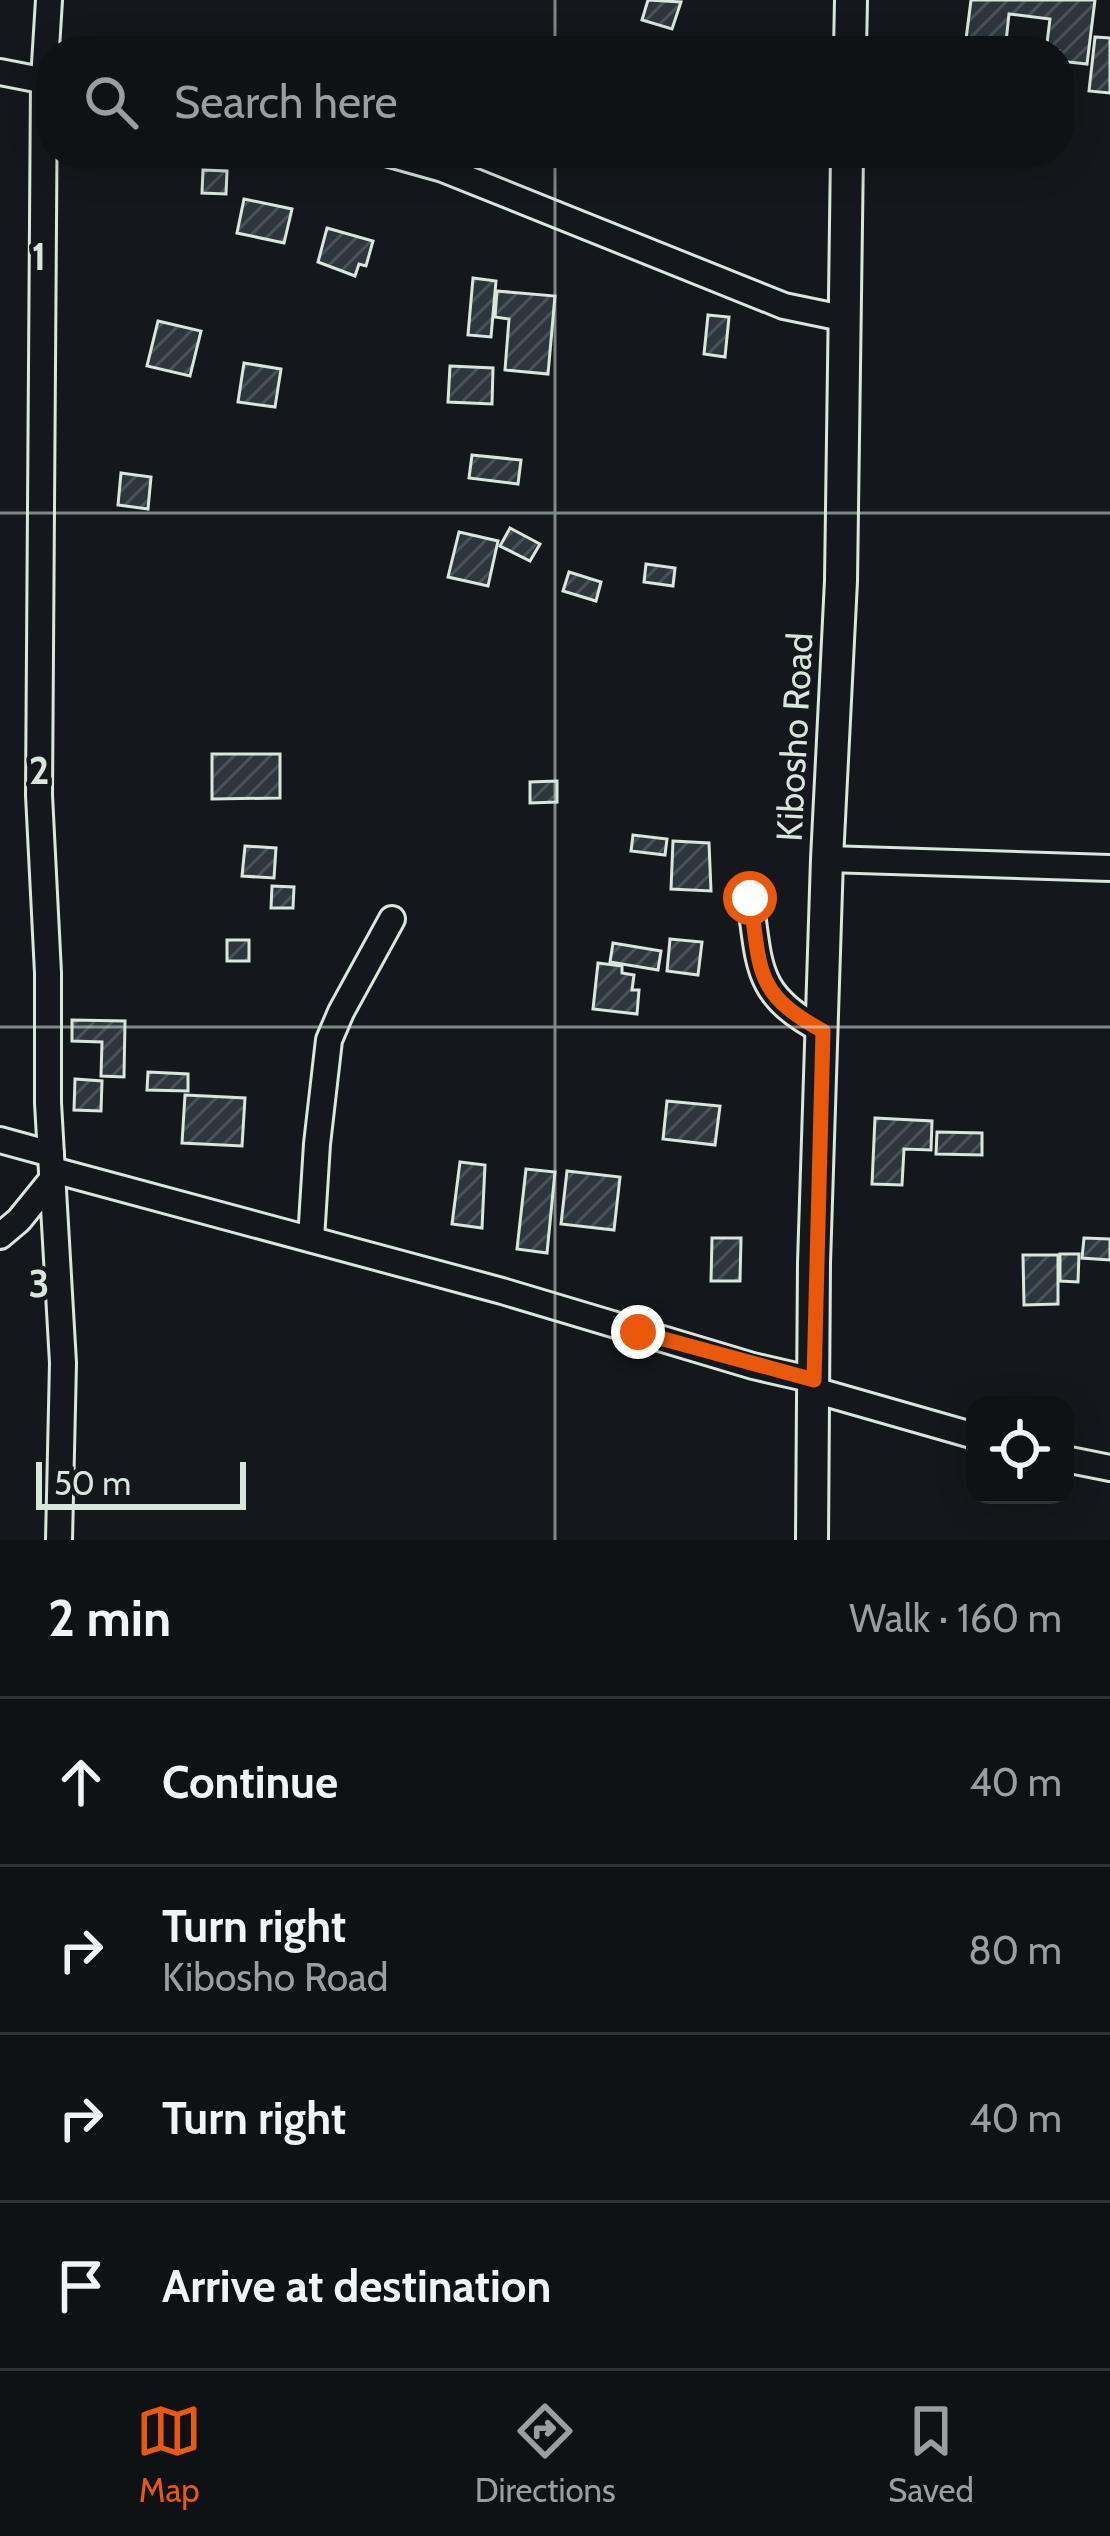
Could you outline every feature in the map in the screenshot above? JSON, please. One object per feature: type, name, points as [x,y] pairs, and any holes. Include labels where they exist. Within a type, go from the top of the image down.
[{"type":"street","points":[[48,36],[49,0]]},
{"type":"street","points":[[850,36],[851,0]]},
{"type":"street","points":[[0,72],[36,79]]},
{"type":"street","points":[[46,168],[39,795],[63,1363],[59,1540]]},
{"type":"street","points":[[439,168],[784,306],[842,319]]},
{"type":"street","name":"Kibosho Road","points":[[812,1540],[827,859],[841,580],[847,168]]},
{"type":"street","points":[[827,859],[1110,868]]},
{"type":"street","points":[[750,898],[767,989],[799,1018],[823,1031]]},
{"type":"street","points":[[311,1239],[329,1040],[392,919]]},
{"type":"street","points":[[0,1140],[52,1167],[502,1291],[966,1433]]},
{"type":"street","points":[[0,1236],[19,1220],[52,1167]]},
{"type":"street","points":[[1074,1461],[1110,1468]]},
{"type":"building","points":[[648,0],[681,2],[672,29],[642,20]]},
{"type":"building","points":[[971,0],[1095,0],[1087,64],[1074,63],[1074,36],[1048,36],[1050,19],[1009,14],[1007,36],[966,36]]},
{"type":"building","points":[[1095,37],[1110,38],[1110,93],[1089,91]]},
{"type":"building","points":[[203,170],[227,171],[226,194],[202,193]]},
{"type":"building","points":[[244,199],[292,209],[284,243],[237,233]]},
{"type":"building","points":[[327,228],[373,241],[366,266],[359,264],[355,276],[318,262]]},
{"type":"building","points":[[473,278],[496,281],[491,337],[468,335]]},
{"type":"building","points":[[497,291],[555,296],[548,374],[505,370],[509,319],[495,317]]},
{"type":"building","points":[[708,315],[729,317],[725,357],[704,354]]},
{"type":"building","points":[[158,321],[201,331],[190,376],[147,366]]},
{"type":"building","points":[[244,363],[281,369],[275,407],[238,402]]},
{"type":"building","points":[[450,366],[493,368],[492,404],[448,402]]},
{"type":"building","points":[[472,455],[521,460],[518,484],[469,478]]},
{"type":"building","points":[[121,473],[151,477],[148,509],[118,505]]},
{"type":"building","points":[[510,528],[540,544],[530,561],[500,546]]},
{"type":"building","points":[[459,532],[498,541],[488,586],[448,577]]},
{"type":"building","points":[[646,564],[675,568],[673,586],[644,582]]},
{"type":"building","points":[[569,572],[601,582],[596,601],[563,591]]},
{"type":"building","points":[[212,754],[280,754],[280,798],[212,799]]},
{"type":"building","points":[[557,781],[557,802],[530,803],[530,782]]},
{"type":"building","points":[[633,835],[667,839],[665,855],[631,851]]},
{"type":"building","points":[[673,841],[709,843],[711,891],[671,889]]},
{"type":"building","points":[[245,846],[276,848],[274,878],[242,876]]},
{"type":"building","points":[[272,886],[294,887],[293,908],[271,908]]},
{"type":"building","points":[[670,939],[702,942],[698,975],[667,971]]},
{"type":"building","points":[[227,940],[249,940],[249,961],[227,961]]},
{"type":"building","points":[[613,943],[661,951],[658,970],[610,962]]},
{"type":"building","points":[[598,963],[622,966],[622,973],[634,975],[632,990],[639,990],[637,1014],[593,1009]]},
{"type":"building","points":[[72,1020],[125,1021],[124,1077],[101,1076],[102,1042],[72,1041]]},
{"type":"building","points":[[148,1072],[188,1074],[188,1091],[147,1090]]},
{"type":"building","points":[[75,1079],[102,1081],[101,1111],[74,1110]]},
{"type":"building","points":[[185,1095],[245,1098],[242,1146],[182,1143]]},
{"type":"building","points":[[667,1101],[720,1106],[715,1145],[663,1139]]},
{"type":"building","points":[[875,1118],[932,1121],[931,1150],[904,1149],[902,1185],[872,1184]]},
{"type":"building","points":[[937,1132],[982,1133],[982,1155],[936,1154]]},
{"type":"building","points":[[460,1162],[485,1165],[482,1228],[452,1224]]},
{"type":"building","points":[[526,1169],[555,1172],[547,1253],[517,1249]]},
{"type":"building","points":[[567,1171],[620,1177],[614,1230],[561,1224]]},
{"type":"building","points":[[712,1238],[741,1238],[740,1281],[711,1281]]},
{"type":"building","points":[[1084,1238],[1110,1239],[1110,1260],[1082,1258]]},
{"type":"building","points":[[1060,1254],[1079,1254],[1078,1282],[1060,1281]]},
{"type":"building","points":[[1023,1255],[1058,1255],[1058,1304],[1024,1305]]},
{"type":"route","points":[[638,1332],[814,1380],[823,1031],[799,1018],[767,989],[750,898]]}]
